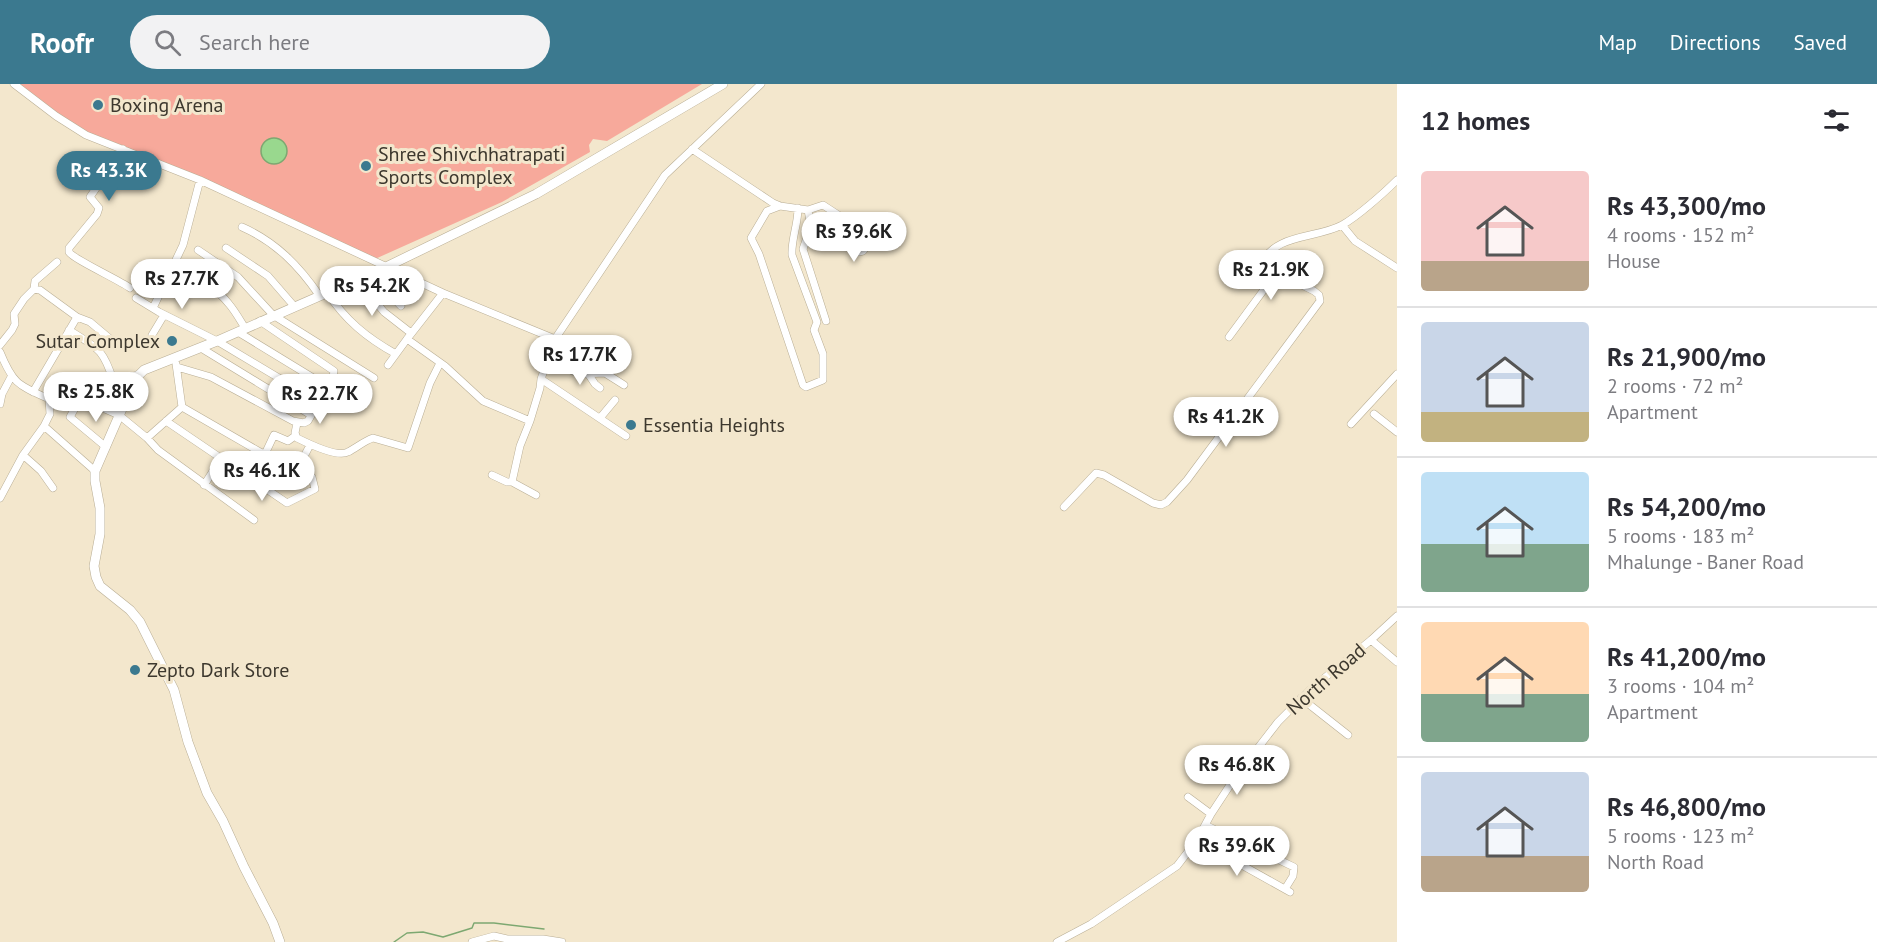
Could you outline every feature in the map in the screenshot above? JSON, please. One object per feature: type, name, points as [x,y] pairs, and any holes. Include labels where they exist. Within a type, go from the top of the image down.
[{"type":"main road","points":[[280,942],[273,923],[207,793],[188,742],[174,690],[140,622],[130,610],[100,586],[96,577],[94,566],[100,534],[100,508],[95,471],[137,375],[144,370],[176,363],[201,348],[386,267],[536,194],[723,84]]},
{"type":"street","points":[[14,84],[76,129],[98,141],[200,180],[443,294],[555,339]]},
{"type":"street","points":[[512,482],[520,447],[555,339],[665,175],[761,84]]},
{"type":"street","points":[[123,149],[90,197],[99,208],[97,214],[69,248],[69,252],[73,258],[130,288]]},
{"type":"street","points":[[692,149],[780,206],[808,210],[819,206],[827,207],[869,235],[872,240],[863,251],[859,252],[812,222]]},
{"type":"street","points":[[153,309],[183,245],[200,180]]},
{"type":"street","points":[[1064,507],[1096,473],[1104,475],[1153,503],[1161,505],[1167,502],[1187,480],[1320,302],[1319,295],[1314,291],[1261,265],[1265,256],[1274,248],[1296,238],[1342,225],[1397,180]]},
{"type":"street","points":[[780,206],[768,211],[752,238],[803,385],[806,387],[823,380],[823,354],[814,330],[817,322],[792,255],[791,244],[798,225],[798,208]]},
{"type":"street","points":[[808,210],[812,222],[803,249],[826,321]]},
{"type":"street","points":[[1342,225],[1355,241],[1397,268]]},
{"type":"street","points":[[242,227],[271,243],[290,259],[357,328],[376,343],[396,354]]},
{"type":"street","points":[[226,248],[268,276],[294,306]]},
{"type":"street","points":[[198,250],[238,278],[273,315],[374,378]]},
{"type":"street","points":[[1229,337],[1274,276],[1254,267],[1257,261]]},
{"type":"street","points":[[0,345],[12,330],[15,324],[15,314],[24,299],[34,289],[35,281],[57,262]]},
{"type":"street","points":[[174,266],[192,275],[229,303],[241,330],[328,387]]},
{"type":"street","points":[[370,274],[401,306]]},
{"type":"street","points":[[357,279],[384,312],[483,401],[530,421]]},
{"type":"street","points":[[34,289],[40,290],[77,317],[90,322],[115,343]]},
{"type":"street","points":[[388,365],[443,294]]},
{"type":"street","points":[[136,298],[164,315],[217,341],[319,402]]},
{"type":"street","points":[[152,335],[164,315]]},
{"type":"street","points":[[33,392],[77,317]]},
{"type":"street","points":[[182,407],[176,363],[211,377],[297,423],[308,421],[335,374],[332,368],[259,321]]},
{"type":"street","points":[[69,330],[100,350],[107,361],[113,380]]},
{"type":"street","points":[[201,348],[311,415]]},
{"type":"street","points":[[0,352],[11,377],[20,386],[49,399]]},
{"type":"street","points":[[547,360],[579,374],[605,373],[624,386]]},
{"type":"street","points":[[295,436],[310,445],[343,454],[373,438],[409,447],[430,383],[441,363]]},
{"type":"street","points":[[1351,424],[1397,374]]},
{"type":"street","points":[[49,399],[58,393],[68,393],[137,375]]},
{"type":"street","points":[[589,375],[600,388]]},
{"type":"street","points":[[0,404],[1,393],[11,377]]},
{"type":"street","points":[[541,379],[626,436]]},
{"type":"street","points":[[68,393],[119,415],[158,450],[254,520]]},
{"type":"street","points":[[0,498],[22,454],[44,426],[50,414],[49,399]]},
{"type":"street","points":[[80,399],[70,417],[106,447]]},
{"type":"street","points":[[600,418],[615,400]]},
{"type":"street","points":[[147,438],[182,407]]},
{"type":"street","points":[[166,420],[287,503],[315,489],[314,480],[298,468],[265,454],[182,407]]},
{"type":"street","points":[[1374,414],[1397,432]]},
{"type":"street","points":[[265,454],[274,435],[288,441],[295,436],[297,423]]},
{"type":"street","points":[[44,426],[95,471]]},
{"type":"street","points":[[298,468],[310,445]]},
{"type":"street","points":[[22,454],[34,463],[53,488]]},
{"type":"street","points":[[204,485],[221,459]]},
{"type":"street","points":[[492,476],[512,482],[536,495]]},
{"type":"street","name":"North Road","points":[[1057,942],[1073,935],[1177,866],[1197,840],[1211,814],[1257,747],[1301,698],[1397,616]]},
{"type":"street","points":[[1371,640],[1397,662]]},
{"type":"street","points":[[1301,698],[1348,735]]},
{"type":"street","points":[[1188,797],[1211,814]]},
{"type":"street","points":[[1197,840],[1287,890],[1294,867],[1205,825]]},
{"type":"street","points":[[472,942],[494,936],[507,939],[543,939],[562,942]]},
{"type":"shaded area","name":"Shree Shivchhatrapati Sports Complex","points":[[16,84],[702,84],[607,141],[593,139],[589,145],[590,152],[502,202],[375,259],[216,184],[93,139]]},
{"type":"shaded area","points":[[274,138],[283,142],[287,151],[283,160],[274,164],[265,160],[261,151],[265,142]]},
{"type":"waterway","points":[[394,942],[407,933],[423,932],[443,937],[472,928],[474,923],[544,929]]},
{"type":"place","name":"Boxing Arena","points":[[98,105]]},
{"type":"place","name":"Shree Shivchhatrapati Sports Complex","points":[[366,166]]},
{"type":"place","name":"Sutar Complex","points":[[172,341]]},
{"type":"place","name":"Essentia Heights","points":[[631,425]]},
{"type":"place","name":"Zepto Dark Store","points":[[135,670]]}]
